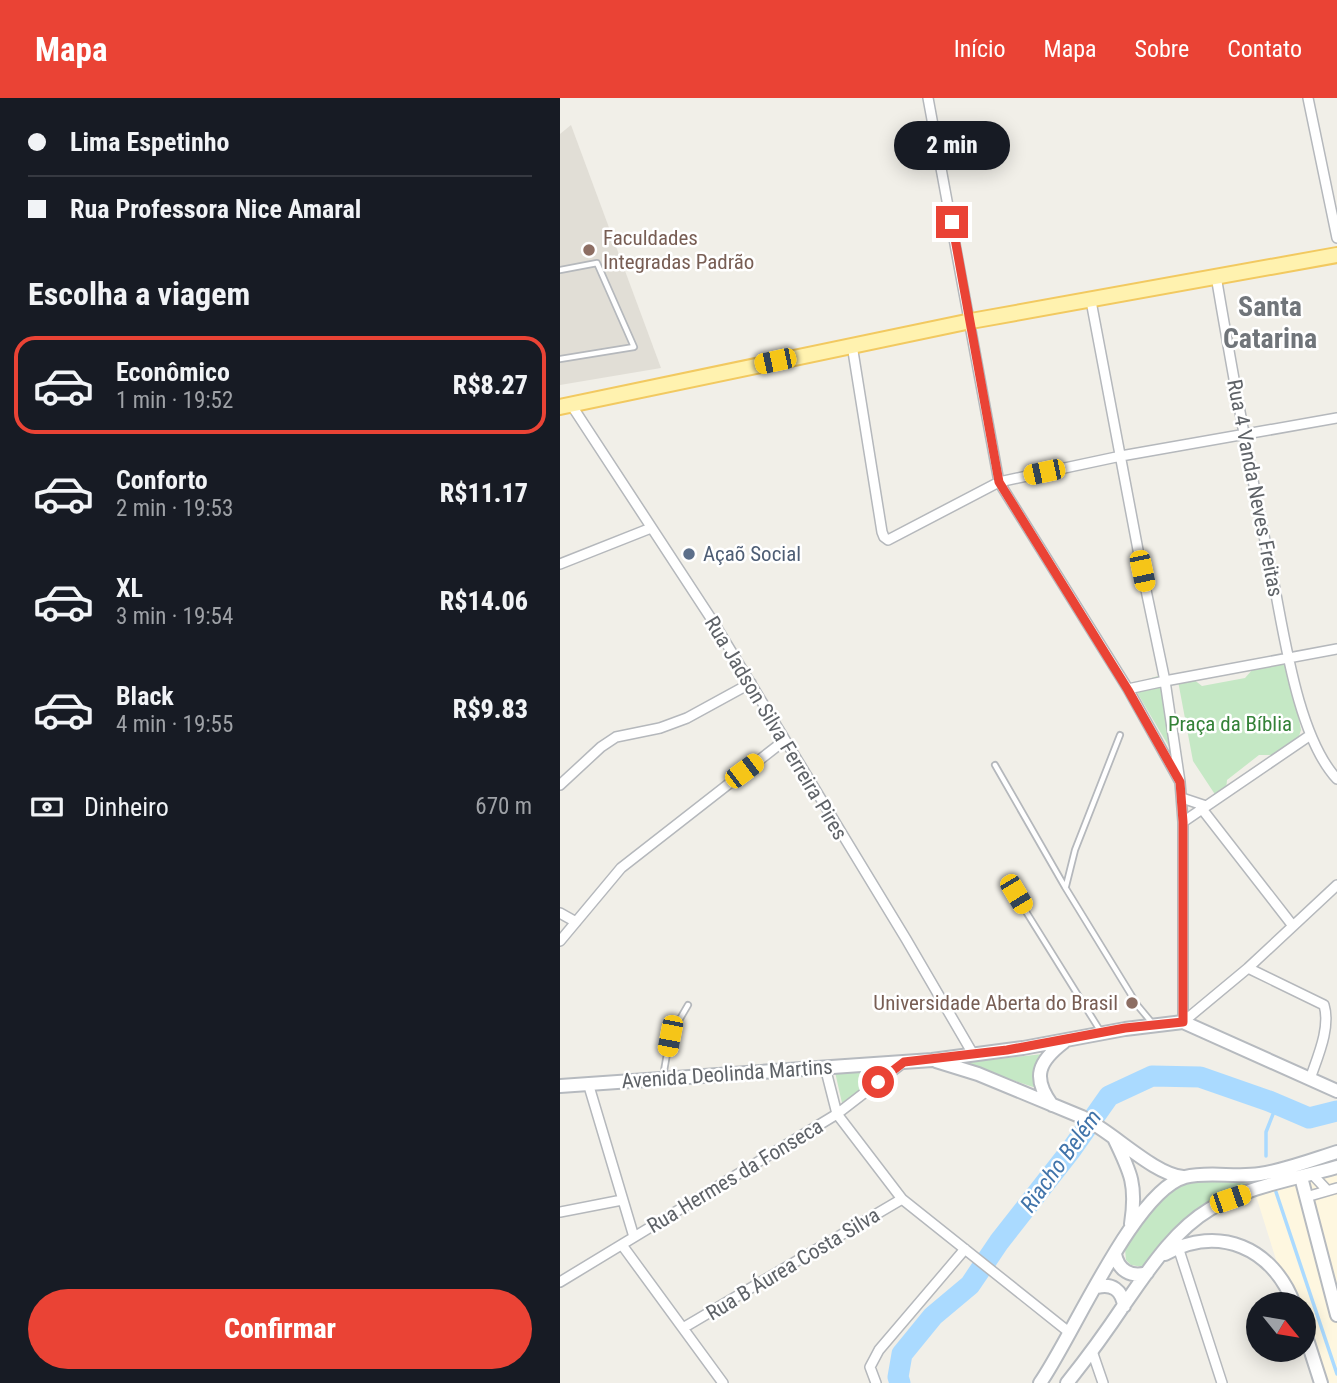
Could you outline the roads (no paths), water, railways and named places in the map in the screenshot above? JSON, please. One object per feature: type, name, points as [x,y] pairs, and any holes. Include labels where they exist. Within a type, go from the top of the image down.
[{"type":"main road","points":[[566,407],[971,321],[1337,255]]},
{"type":"main road","name":"Avenida Deolinda Martins","points":[[560,1087],[932,1060],[1154,1024],[1183,1022],[1334,1090]]},
{"type":"main road","points":[[1052,1105],[1040,1087],[1039,1077],[1048,1056],[1068,1039]]},
{"type":"main road","points":[[932,1060],[978,1074],[1082,1117],[1098,1125],[1161,1171],[1185,1177]]},
{"type":"main road","points":[[1112,1135],[1134,1182],[1135,1200],[1130,1227]]},
{"type":"main road","points":[[1067,1383],[1179,1233],[1209,1210],[1230,1199],[1298,1174],[1337,1152]]},
{"type":"main road","points":[[1040,1383],[1130,1227],[1167,1185],[1185,1177],[1206,1174],[1298,1174],[1337,1167]]},
{"type":"main road","points":[[1298,1174],[1337,1315]]},
{"type":"main road","points":[[1160,1257],[1178,1247],[1210,1240],[1243,1247],[1278,1272],[1290,1292]]},
{"type":"main road","points":[[1115,1254],[1119,1265],[1126,1272],[1141,1275],[1147,1273]]},
{"type":"main road","points":[[1097,1287],[1111,1286],[1119,1291],[1124,1306]]},
{"type":"main road","points":[[1314,1362],[1321,1383]]},
{"type":"street","points":[[928,98],[999,482],[1128,690],[1180,782]]},
{"type":"street","points":[[1308,98],[1337,238]]},
{"type":"street","name":"Rua 4 Vanda Neves Freitas","points":[[1216,276],[1243,434],[1289,658],[1309,736],[1337,779]]},
{"type":"street","points":[[1091,301],[1165,681],[1180,782],[1183,822],[1183,1022]]},
{"type":"street","points":[[852,345],[882,532],[886,540],[891,540],[999,482],[1121,456],[1337,418]]},
{"type":"street","name":"Rua Jadson Silva Ferreira Pires","points":[[566,407],[652,528],[751,683],[973,1054]]},
{"type":"street","points":[[560,564],[652,528]]},
{"type":"street","points":[[1128,690],[1337,649]]},
{"type":"street","points":[[560,785],[601,747],[616,737],[660,728],[687,718],[751,683]]},
{"type":"street","points":[[1183,822],[1309,736]]},
{"type":"street","points":[[560,941],[621,868],[642,849],[785,740]]},
{"type":"street","points":[[1182,798],[1204,807],[1293,926]]},
{"type":"street","points":[[1183,1022],[1248,968],[1337,885]]},
{"type":"street","points":[[560,914],[576,922]]},
{"type":"street","points":[[1248,968],[1324,1005],[1326,1019],[1310,1079]]},
{"type":"street","name":"Rua Hermes da Fonseca","points":[[560,1282],[837,1114],[904,1062]]},
{"type":"street","points":[[825,1067],[837,1114],[902,1199],[1070,1333]]},
{"type":"street","points":[[588,1083],[635,1237]]},
{"type":"street","points":[[1298,1174],[1332,1189]]},
{"type":"street","points":[[1306,1196],[1332,1189]]},
{"type":"street","name":"Rua B Áurea Costa Silva","points":[[683,1328],[902,1199]]},
{"type":"street","points":[[560,1212],[622,1200]]},
{"type":"street","points":[[622,1245],[723,1383]]},
{"type":"street","points":[[1178,1247],[1222,1383]]},
{"type":"street","points":[[876,1383],[870,1367],[879,1350],[965,1249]]},
{"type":"street","points":[[1092,1351],[1102,1383]]},
{"type":"lane","points":[[560,270],[597,263],[634,346],[560,359]]},
{"type":"lane","points":[[1065,887],[1075,850],[1120,735]]},
{"type":"lane","points":[[995,765],[1138,1006],[1154,1024]]},
{"type":"lane","points":[[1016,894],[1102,1033]]},
{"type":"lane","points":[[663,1078],[670,1036],[688,1005]]},
{"type":"waterway","name":"Riacho Belém","points":[[900,1383],[898,1377],[902,1354],[933,1316],[970,1285],[999,1242],[1071,1150],[1109,1096],[1152,1076],[1200,1077],[1309,1118],[1337,1111]]},
{"type":"waterway","points":[[1266,1156],[1266,1132],[1277,1104]]},
{"type":"waterway","points":[[1276,1192],[1337,1374]]},
{"type":"place","name":"Faculdades Integradas Padrão","points":[[589,250]]},
{"type":"place","name":"Açaõ Social","points":[[689,554]]},
{"type":"place","name":"Universidade Aberta do Brasil","points":[[1132,1003]]},
{"type":"district","name":"Santa Catarina","points":[[1270,322]]},
{"type":"park label","name":"Praça da Bíblia","points":[[1230,724]]}]
